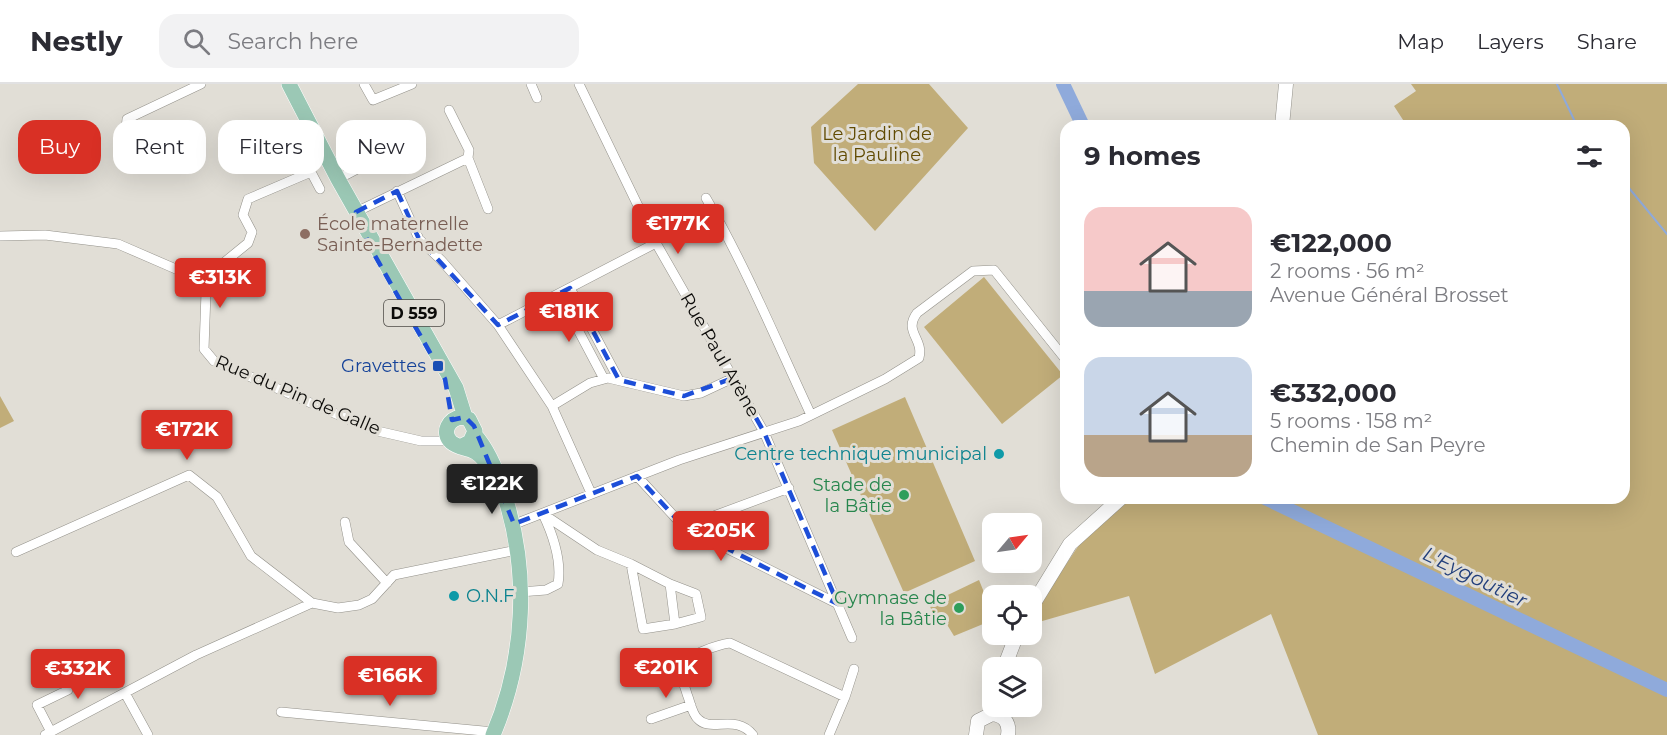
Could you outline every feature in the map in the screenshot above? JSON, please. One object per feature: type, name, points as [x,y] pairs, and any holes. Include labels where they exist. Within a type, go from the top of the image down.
[{"type":"main road","name":"D 559","points":[[289,84],[356,212],[456,388],[455,430]]},
{"type":"main road","points":[[494,734],[509,692],[518,634],[520,569],[513,524],[492,463],[475,435],[472,422],[455,430],[482,457],[507,525],[512,551],[518,634]]},
{"type":"street","points":[[127,120],[201,84]]},
{"type":"street","points":[[364,84],[374,100],[411,84]]},
{"type":"street","points":[[531,84],[537,98]]},
{"type":"street","name":"Rue Paul Arène","points":[[579,84],[656,243],[764,432],[852,638]]},
{"type":"street","points":[[1283,120],[1286,84]]},
{"type":"street","points":[[449,110],[469,150],[468,158],[488,209]]},
{"type":"street","points":[[356,212],[468,158]]},
{"type":"street","points":[[0,236],[45,235],[118,244],[177,269],[200,282],[248,243],[252,232],[243,215],[248,199],[311,172],[320,189]]},
{"type":"street","points":[[338,179],[348,174]]},
{"type":"street","points":[[397,191],[419,239],[441,260],[498,325],[552,405],[591,493]]},
{"type":"street","points":[[706,198],[734,246],[744,274],[811,415]]},
{"type":"street","points":[[235,205],[246,207]]},
{"type":"street","points":[[498,325],[656,243]]},
{"type":"street","points":[[493,482],[513,524],[637,476],[811,415],[885,379],[919,358],[921,349],[911,321],[917,313],[973,271],[994,270],[1010,286],[1060,352]]},
{"type":"street","name":"Rue du Pin de Galle","points":[[200,282],[207,298],[204,343],[210,358],[373,430],[421,441],[455,430]]},
{"type":"street","points":[[570,288],[619,380]]},
{"type":"street","points":[[559,294],[604,379]]},
{"type":"street","points":[[552,405],[590,383],[604,379],[619,380],[684,396],[701,393],[734,378]]},
{"type":"street","points":[[16,552],[189,475],[217,497],[251,556],[312,603],[338,608],[359,605],[372,599],[394,575],[512,551]]},
{"type":"street","points":[[637,476],[684,527],[838,604]]},
{"type":"street","points":[[684,527],[789,488]]},
{"type":"street","points":[[1042,590],[1070,544],[1114,504]]},
{"type":"street","points":[[543,514],[597,550],[631,564],[670,584],[696,594],[701,617],[643,629],[631,564]]},
{"type":"street","points":[[520,592],[546,590],[558,584],[560,572],[552,531],[543,514]]},
{"type":"street","points":[[345,522],[349,542],[387,583]]},
{"type":"street","points":[[670,584],[675,624]]},
{"type":"street","points":[[57,670],[68,690],[37,705],[48,734],[196,655],[312,603]]},
{"type":"street","points":[[753,735],[748,729],[735,723],[705,724],[696,719],[681,674],[681,666],[686,659],[722,643],[730,643],[845,697]]},
{"type":"street","points":[[829,735],[854,669]]},
{"type":"street","points":[[125,693],[148,735]]},
{"type":"street","points":[[651,719],[691,705]]},
{"type":"street","points":[[281,712],[494,734]]},
{"type":"street","points":[[974,733],[982,717]]},
{"type":"street","points":[[1005,717],[1008,735]]},
{"type":"highlighted area","points":[[397,191],[419,239],[498,325],[570,288],[619,380],[684,396],[733,378],[764,432],[838,604],[684,527],[637,476],[514,524],[474,426],[465,417],[452,420],[445,379],[370,247],[356,212]]},
{"type":"green space","name":"Le Jardin de la Pauline","points":[[858,84],[929,84],[968,128],[875,231],[814,163],[811,127]]},
{"type":"green space","points":[[1411,84],[1667,84],[1667,735],[1318,735],[1271,614],[1155,674],[1129,596],[1042,621],[1042,600],[1079,545],[1123,504],[1630,504],[1630,120],[1403,120],[1394,106],[1416,91]]},
{"type":"green space","points":[[984,277],[1060,371],[1060,377],[1002,424],[924,327]]},
{"type":"green space","points":[[0,396],[14,421],[0,428]]},
{"type":"green space","name":"Stade de la Bâtie","points":[[905,397],[975,561],[904,593],[832,430]]},
{"type":"green space","name":"Gymnase de la Bâtie","points":[[979,580],[982,587],[982,624],[954,636],[943,618],[936,621],[929,604]]},
{"type":"waterway","name":"L'Eygoutier","points":[[1063,84],[1080,120]]},
{"type":"waterway","points":[[1557,84],[1574,120]]},
{"type":"waterway","points":[[1630,189],[1667,234]]},
{"type":"waterway","name":"L'Eygoutier","points":[[1278,504],[1667,690]]},
{"type":"place","name":"École maternelle Sainte-Bernadette","points":[[305,234]]},
{"type":"place","name":"Gravettes","points":[[438,366]]},
{"type":"place","name":"Centre technique municipal","points":[[999,454]]},
{"type":"place","name":"Stade de la Bâtie","points":[[904,495]]},
{"type":"place","name":"O.N.F","points":[[454,596]]},
{"type":"place","name":"Gymnase de la Bâtie","points":[[959,608]]}]
